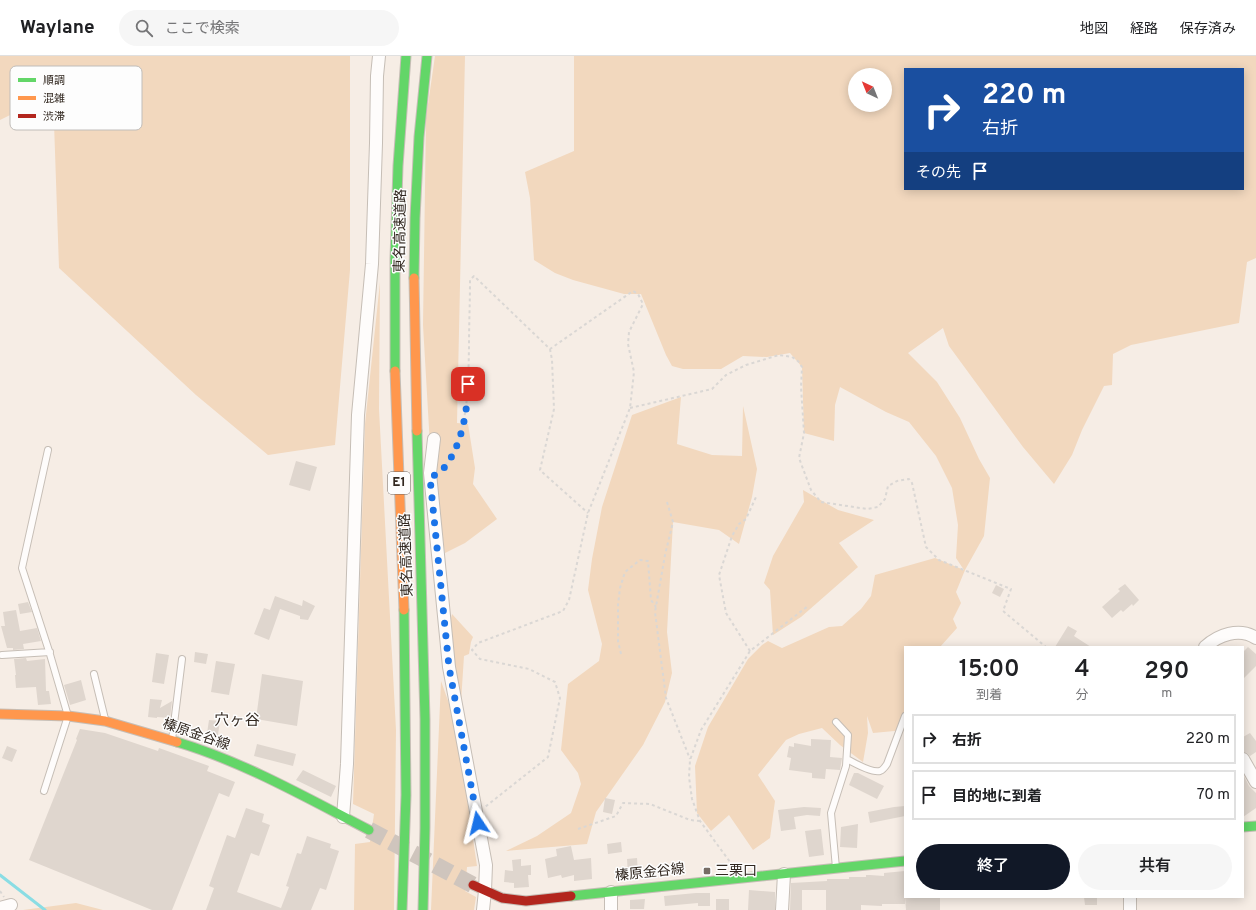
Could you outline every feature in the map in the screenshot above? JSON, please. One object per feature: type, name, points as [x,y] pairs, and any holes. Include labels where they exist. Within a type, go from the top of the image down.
[{"type":"main road","name":"東名高速道路","points":[[402,910],[406,795],[406,716],[404,610],[395,381],[395,259],[398,166],[406,56]]},
{"type":"main road","name":"東名高速道路","points":[[423,910],[426,758],[415,378],[414,261],[416,190],[427,56]]},
{"type":"main road","name":"榛原金谷線","points":[[0,714],[68,716],[106,721],[172,740],[203,750],[250,770],[369,830]]},
{"type":"main road","points":[[1244,827],[1256,826]]},
{"type":"main road","name":"榛原金谷線","points":[[473,885],[502,898],[526,901],[904,861]]},
{"type":"street","points":[[343,817],[347,764],[358,415],[372,264],[377,76],[379,56]]},
{"type":"street","points":[[434,439],[430,478],[449,667],[486,865],[483,910]]},
{"type":"street","points":[[1206,646],[1214,639],[1231,633],[1242,632],[1256,638]]},
{"type":"street","points":[[1244,761],[1256,782]]},
{"type":"street","points":[[782,910],[784,874]]},
{"type":"street","points":[[611,892],[611,910]]},
{"type":"street","points":[[1130,898],[1130,910]]},
{"type":"lane","points":[[44,791],[68,716],[50,652],[22,568],[48,450]]},
{"type":"lane","points":[[2,655],[50,652]]},
{"type":"lane","points":[[172,740],[182,658]]},
{"type":"lane","points":[[94,674],[106,721]]},
{"type":"lane","points":[[847,759],[872,770],[879,771],[884,768],[887,764],[904,719]]},
{"type":"lane","points":[[836,722],[848,735],[846,766],[832,813],[836,869]]},
{"type":"path","points":[[430,478],[442,470],[453,454],[462,428],[468,398],[470,280],[474,276],[550,349],[552,360],[554,409],[540,470],[588,513]]},
{"type":"path","points":[[476,810],[487,807],[548,757],[560,698],[555,682],[529,669],[480,659],[472,650],[478,643],[563,611],[569,600],[588,513],[630,408],[634,372],[628,344],[629,332],[643,304],[638,294],[633,291],[550,349]]},
{"type":"path","points":[[630,408],[712,389],[726,375],[746,365],[779,355],[792,357],[798,361],[802,367],[801,387],[804,433],[799,458],[811,490],[821,502],[867,509],[878,507],[885,499],[888,486],[897,481],[909,479],[912,483],[926,546],[939,560],[1011,589],[1003,611],[1045,646]]},
{"type":"path","points":[[750,651],[726,613],[719,575],[732,536],[739,524],[746,519],[756,497]]},
{"type":"path","points":[[667,502],[673,522],[665,555],[655,612],[666,698],[690,760]]},
{"type":"path","points":[[621,654],[618,642],[620,588],[625,572],[640,560],[648,562],[652,600],[656,608]]},
{"type":"path","points":[[742,878],[700,821],[692,799],[689,777],[690,760],[701,730],[750,651],[808,606]]},
{"type":"path","points":[[578,829],[616,816],[623,803],[650,804],[690,820],[700,821]]},
{"type":"shaded area","points":[[0,56],[350,56],[350,270],[335,445],[268,455],[196,395],[59,268],[54,130],[142,130],[142,66],[10,66],[10,115],[0,120]]},
{"type":"shaded area","points":[[435,56],[465,56],[457,423],[468,424],[475,468],[473,484],[497,519],[465,543],[445,553],[431,463],[423,325],[426,118]]},
{"type":"shaded area","points":[[574,56],[1256,56],[1256,258],[1247,262],[1239,323],[1131,345],[1113,354],[1112,385],[1104,386],[1082,430],[1072,455],[1054,484],[1023,447],[949,346],[943,328],[908,353],[937,382],[960,418],[979,459],[990,478],[984,536],[965,570],[956,592],[961,603],[953,619],[957,628],[941,646],[904,646],[904,730],[873,733],[867,716],[868,733],[863,762],[840,745],[822,728],[799,734],[786,740],[758,775],[775,801],[770,838],[753,850],[729,815],[711,831],[697,813],[695,766],[708,727],[748,659],[762,645],[768,641],[782,648],[829,627],[842,626],[861,609],[871,596],[875,575],[935,558],[964,570],[956,558],[958,525],[952,488],[936,456],[909,422],[886,412],[840,387],[835,405],[834,441],[804,433],[802,367],[790,353],[767,357],[743,356],[721,369],[683,369],[672,366],[641,294],[624,294],[573,280],[555,273],[534,260],[530,198],[525,172],[574,151]]},
{"type":"shaded area","points":[[380,282],[379,409],[396,730],[394,910],[354,910],[355,844],[370,842],[374,814],[353,804],[365,424]]},
{"type":"shaded area","points":[[681,397],[677,444],[712,455],[742,456],[743,406],[757,469],[752,497],[739,544],[719,530],[673,522],[667,632],[672,673],[665,702],[643,745],[596,812],[587,844],[506,851],[537,836],[571,813],[581,784],[578,773],[561,750],[568,684],[599,661],[602,644],[588,590],[592,559],[602,507],[632,415]]},
{"type":"shaded area","points":[[803,490],[838,510],[874,520],[839,543],[858,567],[801,617],[773,635],[770,590],[764,583],[773,556],[804,502]]},
{"type":"shaded area","points":[[452,614],[473,637],[469,654],[464,656],[461,702],[450,646],[450,623]]},
{"type":"shaded area","points":[[441,681],[456,723],[477,866],[467,867],[465,891],[476,897],[474,910],[431,910]]},
{"type":"shaded area","points":[[76,903],[103,910],[23,910]]},
{"type":"building","points":[[296,461],[317,467],[310,491],[289,485]]},
{"type":"building","points":[[1125,584],[1139,600],[1123,612],[1121,610],[1112,618],[1102,607],[1120,591],[1118,589]]},
{"type":"building","points":[[996,585],[1004,589],[1000,597],[992,593]]},
{"type":"building","points":[[275,596],[302,606],[303,600],[315,606],[308,620],[300,619],[300,616],[280,609],[269,640],[254,634],[264,608],[270,610]]},
{"type":"building","points":[[28,602],[32,612],[20,614],[18,604]]},
{"type":"building","points":[[16,610],[20,631],[37,628],[41,641],[23,644],[24,649],[13,650],[13,648],[7,648],[1,626],[5,626],[3,612]]},
{"type":"building","points":[[1068,626],[1077,631],[1074,636],[1089,646],[1056,646]]},
{"type":"building","points":[[1248,647],[1256,654],[1256,666],[1244,678],[1244,651]]},
{"type":"building","points":[[195,652],[208,654],[206,664],[194,662]]},
{"type":"building","points":[[156,653],[169,655],[164,684],[152,682]]},
{"type":"building","points":[[26,658],[27,661],[45,659],[46,691],[49,691],[51,704],[38,705],[36,687],[16,688],[14,659]]},
{"type":"building","points":[[216,661],[235,664],[229,695],[211,692]]},
{"type":"building","points":[[262,674],[303,681],[297,726],[256,719]]},
{"type":"building","points":[[81,680],[86,700],[70,705],[64,685]]},
{"type":"building","points":[[150,699],[162,700],[160,708],[172,701],[170,718],[148,717]]},
{"type":"building","points":[[209,720],[220,721],[217,741],[206,740]]},
{"type":"building","points":[[80,729],[105,733],[158,751],[159,748],[209,766],[207,771],[235,782],[229,797],[219,793],[172,910],[152,910],[29,860]]},
{"type":"building","points":[[1250,733],[1256,741],[1256,752],[1250,756],[1244,752],[1244,736]]},
{"type":"building","points":[[811,739],[831,740],[830,757],[842,758],[840,770],[826,769],[825,779],[812,778],[812,773],[789,770],[791,758],[787,757],[789,746],[794,747],[794,743],[811,746]]},
{"type":"building","points":[[257,744],[296,754],[293,766],[254,756]]},
{"type":"building","points":[[7,746],[17,750],[12,762],[2,758]]},
{"type":"building","points":[[303,770],[336,786],[331,797],[296,780]]},
{"type":"building","points":[[854,773],[858,773],[884,786],[877,799],[849,785]]},
{"type":"building","points":[[1244,776],[1249,786],[1256,793],[1256,808],[1244,816]]},
{"type":"building","points":[[605,798],[615,800],[612,814],[603,812]]},
{"type":"building","points":[[904,806],[904,816],[870,823],[868,812]]},
{"type":"building","points":[[804,807],[821,808],[820,816],[807,815],[794,817],[796,829],[781,831],[778,810]]},
{"type":"building","points":[[246,808],[264,814],[262,822],[270,825],[259,856],[251,853],[237,892],[281,908],[289,887],[286,886],[297,853],[301,854],[307,836],[331,844],[330,848],[339,851],[326,890],[320,888],[311,910],[206,910],[214,888],[209,886],[227,835],[235,838]]},
{"type":"building","points":[[858,824],[857,848],[840,847],[841,827]]},
{"type":"building","points":[[821,829],[824,855],[809,857],[805,831]]},
{"type":"building","points":[[621,842],[622,852],[608,854],[607,844]]},
{"type":"building","points":[[571,846],[574,860],[591,858],[592,879],[574,881],[574,875],[562,878],[561,875],[548,878],[545,859],[557,856],[556,849]]},
{"type":"building","points":[[637,858],[638,874],[628,875],[627,859]]},
{"type":"building","points":[[521,859],[521,866],[531,865],[531,875],[528,875],[529,887],[514,888],[514,883],[504,882],[505,870],[513,871],[512,860]]},
{"type":"building","points":[[904,871],[905,904],[882,904],[882,906],[861,905],[861,910],[826,910],[826,890],[802,890],[802,910],[790,910],[791,883],[827,881],[827,879],[849,879],[849,877],[866,877],[866,875],[884,876],[884,873]]},
{"type":"building","points":[[749,890],[775,892],[775,910],[748,910]]},
{"type":"building","points":[[710,893],[710,906],[698,906],[698,903],[665,906],[664,896]]},
{"type":"building","points":[[905,898],[940,898],[940,910],[906,910]]},
{"type":"building","points":[[1084,898],[1097,898],[1097,905],[1085,905]]},
{"type":"building","points":[[645,899],[644,909],[630,909],[630,900]]},
{"type":"building","points":[[716,899],[729,899],[729,910],[716,910]]},
{"type":"waterway","points":[[0,875],[45,910]]},
{"type":"tunnel","points":[[369,830],[473,885]]},
{"type":"traffic: fast","points":[[395,371],[395,259],[398,166],[406,56]]},
{"type":"traffic: fast","points":[[414,278],[419,137],[427,56]]},
{"type":"traffic: fast","points":[[417,431],[425,719],[423,910]]},
{"type":"traffic: fast","points":[[402,910],[406,795],[404,610]]},
{"type":"traffic: fast","points":[[177,742],[202,750],[251,770],[299,793],[369,830]]},
{"type":"traffic: fast","points":[[1244,827],[1256,826]]},
{"type":"traffic: fast","points":[[571,896],[904,861]]},
{"type":"traffic: slow","points":[[414,278],[417,431]]},
{"type":"traffic: slow","points":[[395,371],[404,610]]},
{"type":"traffic: slow","points":[[0,714],[68,716],[105,721],[177,742]]},
{"type":"traffic: jam","points":[[473,885],[502,898],[526,901],[571,896]]},
{"type":"place","name":"三栗口","points":[[707,871]]},
{"type":"district","name":"穴ヶ谷","points":[[237,721]]},
{"type":"route","points":[[468,384],[468,398],[462,428],[453,454],[442,470],[430,478],[449,667],[463,735],[478,823]]}]
